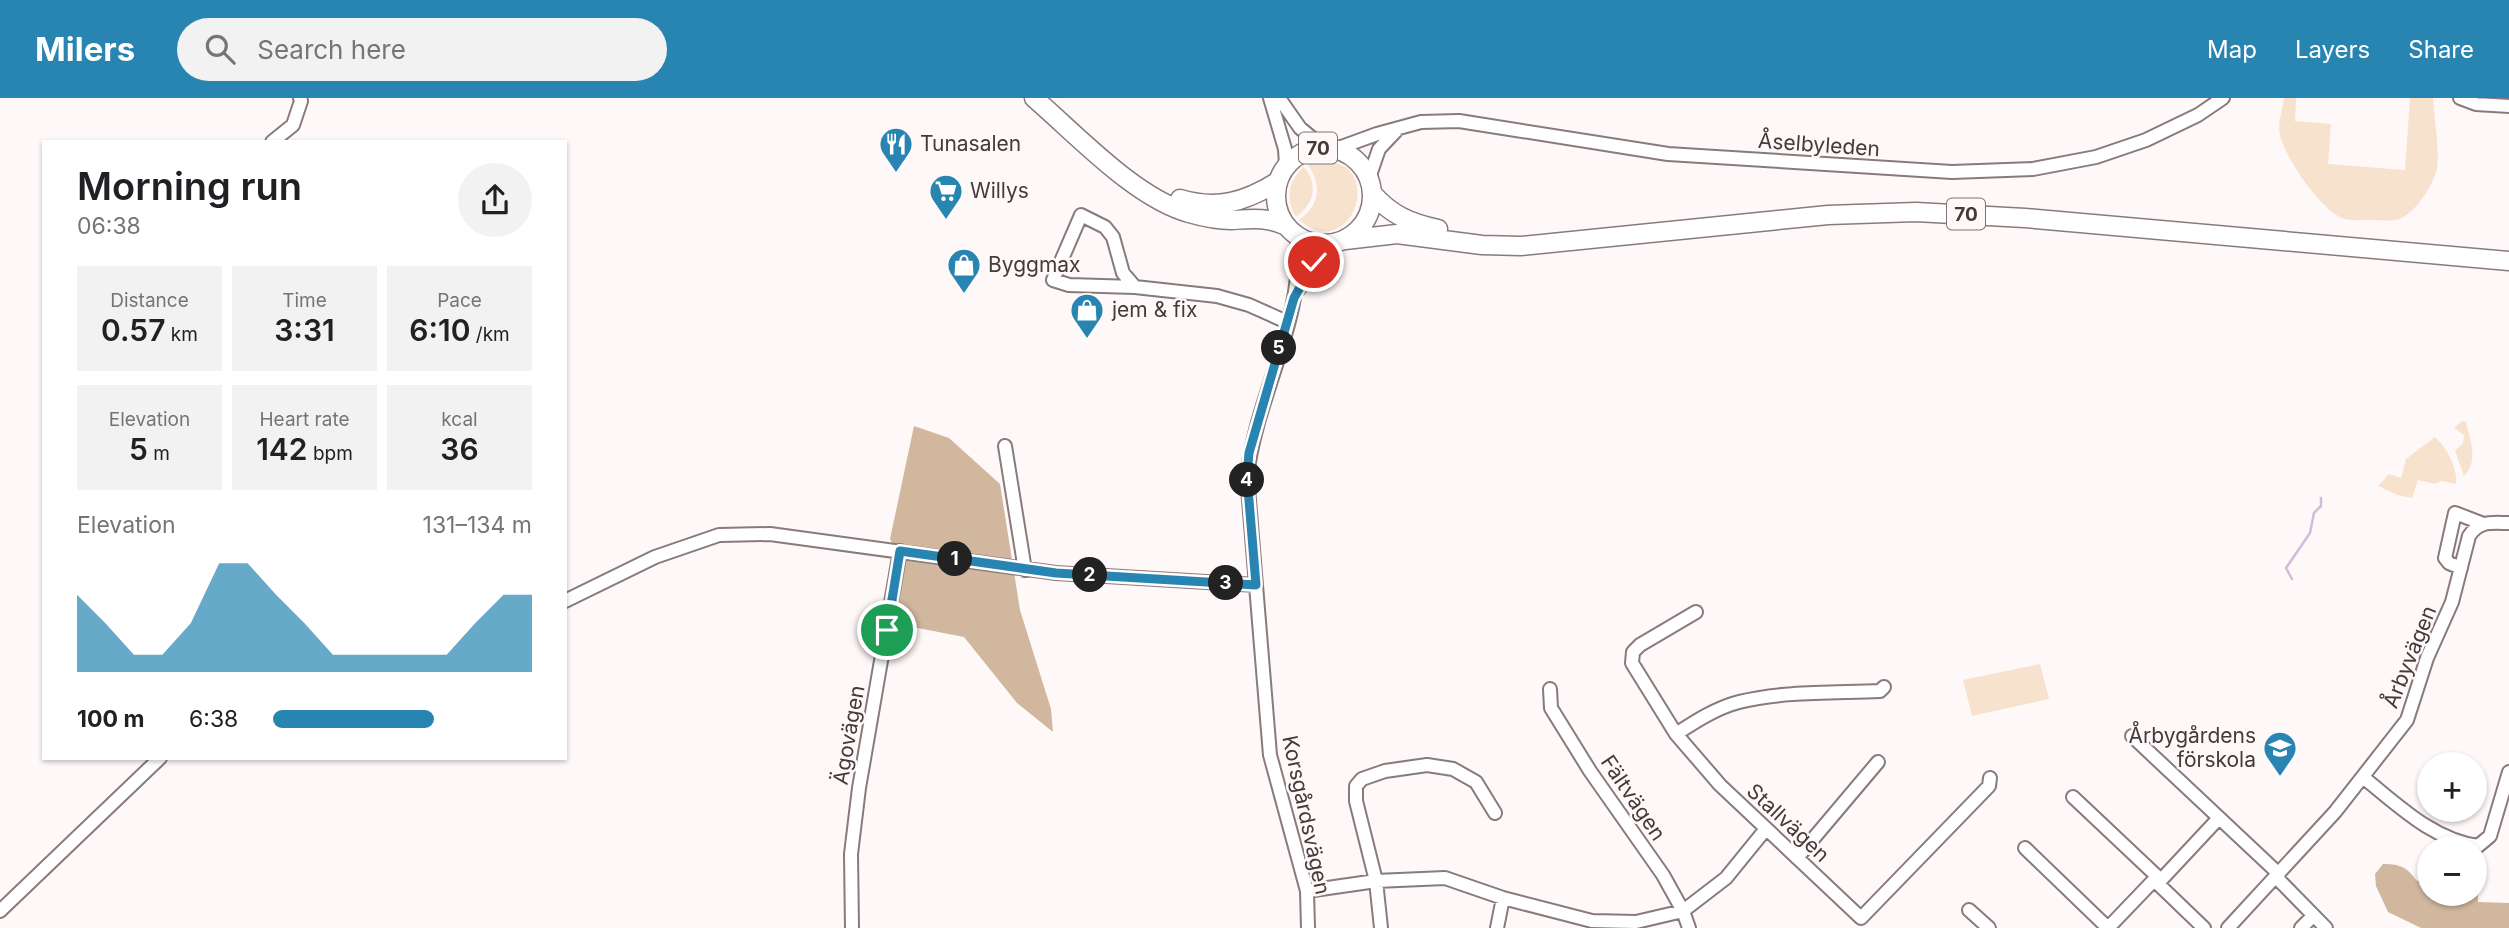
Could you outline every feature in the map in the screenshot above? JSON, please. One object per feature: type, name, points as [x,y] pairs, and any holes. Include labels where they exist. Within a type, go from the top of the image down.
[{"type":"highway","name":"70","points":[[1034,98],[1132,183],[1160,202],[1218,219],[1265,218],[1312,243],[1398,234],[1482,245],[1521,246],[1828,215],[1916,212],[2025,218],[2509,261]]},
{"type":"highway","name":"70","points":[[1051,98],[1139,175],[1181,199],[1208,205],[1232,204],[1249,198],[1282,174],[1303,152],[1330,148],[1356,160],[1388,210],[1404,219],[1454,232],[1523,236],[1825,204],[1917,201],[2042,208],[2509,250]]},
{"type":"highway","name":"70","points":[[1282,174],[1277,208],[1291,231]]},
{"type":"highway","points":[[1337,242],[1358,230],[1368,217],[1370,185]]},
{"type":"street","points":[[274,140],[293,125],[300,98]]},
{"type":"street","points":[[1270,98],[1285,149],[1282,174]]},
{"type":"street","points":[[1279,98],[1300,128],[1330,148]]},
{"type":"street","name":"Åselbyleden","points":[[1330,148],[1421,122],[1459,121],[1668,154],[1952,172],[2034,170],[2096,157],[2146,139],[2198,115],[2223,98]]},
{"type":"street","points":[[2460,98],[2476,104],[2509,106]]},
{"type":"street","points":[[1370,185],[1379,149],[1401,127]]},
{"type":"street","points":[[1135,287],[1123,273],[1113,237],[1105,228],[1081,215],[1054,280],[1069,285],[1199,293],[1233,300],[1287,322]]},
{"type":"street","name":"Korsgårdsvägen","points":[[1291,231],[1299,266],[1294,298],[1249,453],[1247,476],[1270,755],[1307,891],[1308,928]]},
{"type":"street","name":"Korsgårdsvägen","points":[[1294,298],[1314,262],[1337,242]]},
{"type":"street","points":[[1005,446],[1025,570]]},
{"type":"street","points":[[2461,568],[2449,563],[2445,558],[2455,513],[2482,523],[2509,523]]},
{"type":"street","name":"Årbyvägen","points":[[2228,928],[2278,876],[2364,778],[2407,720],[2427,658],[2452,602],[2469,536],[2482,523]]},
{"type":"street","points":[[567,600],[655,557],[719,535],[770,534],[1025,570],[1256,585]]},
{"type":"street","name":"Ägovägen","points":[[852,928],[851,854],[859,788],[900,551]]},
{"type":"street","name":"Stallvägen","points":[[1696,612],[1640,645],[1633,652],[1632,663],[1676,734],[1720,785],[1861,919],[1989,786],[1990,778]]},
{"type":"street","points":[[1676,734],[1703,717],[1736,703],[1768,697],[1880,691],[1884,687]]},
{"type":"street","name":"Fältvägen","points":[[1550,690],[1551,708],[1598,782],[1663,875],[1683,911],[1689,928]]},
{"type":"street","points":[[2132,736],[2278,876],[2326,928]]},
{"type":"street","points":[[0,911],[158,760]]},
{"type":"street","points":[[1797,858],[1878,762]]},
{"type":"street","points":[[1381,928],[1376,881],[1356,801],[1356,786],[1362,779],[1385,771],[1427,765],[1454,769],[1476,782],[1495,813]]},
{"type":"street","points":[[2364,778],[2421,823],[2459,844],[2478,846],[2490,836],[2509,772]]},
{"type":"street","points":[[2073,797],[2204,928]]},
{"type":"street","points":[[2025,848],[2108,927],[2218,819]]},
{"type":"street","points":[[1307,891],[1376,881],[1445,878],[1592,925],[1636,922],[1683,911],[1726,878],[1765,830]]},
{"type":"street","points":[[1497,928],[1503,898]]},
{"type":"street","points":[[1969,910],[1989,928]]},
{"type":"street","points":[[2301,928],[2313,916]]},
{"type":"shaded area","points":[[2284,98],[2296,98],[2295,121],[2331,124],[2328,164],[2405,170],[2410,98],[2433,98],[2437,165],[2426,193],[2409,213],[2396,220],[2350,220],[2330,210],[2303,180],[2283,145],[2279,125]]},
{"type":"shaded area","points":[[1317,162],[1339,164],[1352,174],[1357,189],[1356,206],[1348,220],[1335,230],[1319,231],[1299,220],[1315,202],[1317,188],[1308,165]]},
{"type":"shaded area","points":[[1304,167],[1312,181],[1312,194],[1307,206],[1296,217],[1290,204],[1290,190],[1294,178]]},
{"type":"shaded area","points":[[2462,421],[2466,422],[2472,450],[2471,464],[2464,476],[2455,451],[2463,443],[2464,435],[2454,428]]},
{"type":"shaded area","points":[[914,426],[949,438],[1000,484],[1020,610],[1051,709],[1053,732],[1017,703],[964,637],[897,624],[903,564],[890,539]]},
{"type":"shaded area","points":[[2435,437],[2451,459],[2456,484],[2441,481],[2435,484],[2418,480],[2412,498],[2397,495],[2378,486],[2389,474],[2401,478],[2406,459]]},
{"type":"shaded area","points":[[2040,664],[2049,699],[1972,716],[1963,680]]},
{"type":"shaded area","points":[[2383,864],[2403,867],[2410,872],[2417,881],[2417,906],[2487,906],[2487,902],[2509,903],[2509,928],[2421,928],[2388,912],[2376,886],[2375,874]]},
{"type":"waterway","points":[[2292,579],[2286,568],[2310,533],[2314,513],[2321,506],[2321,498]]},
{"type":"place","name":"Tunasalen","points":[[896,174]]},
{"type":"place","name":"Willys","points":[[946,221]]},
{"type":"place","name":"Byggmax","points":[[964,295]]},
{"type":"place","name":"jem & fix","points":[[1087,340]]},
{"type":"place","name":"Årbygårdens förskola","points":[[2280,778]]},
{"type":"route","points":[[887,630],[900,551],[1056,573],[1256,585],[1248,504],[1249,453],[1294,298],[1314,262]]}]
